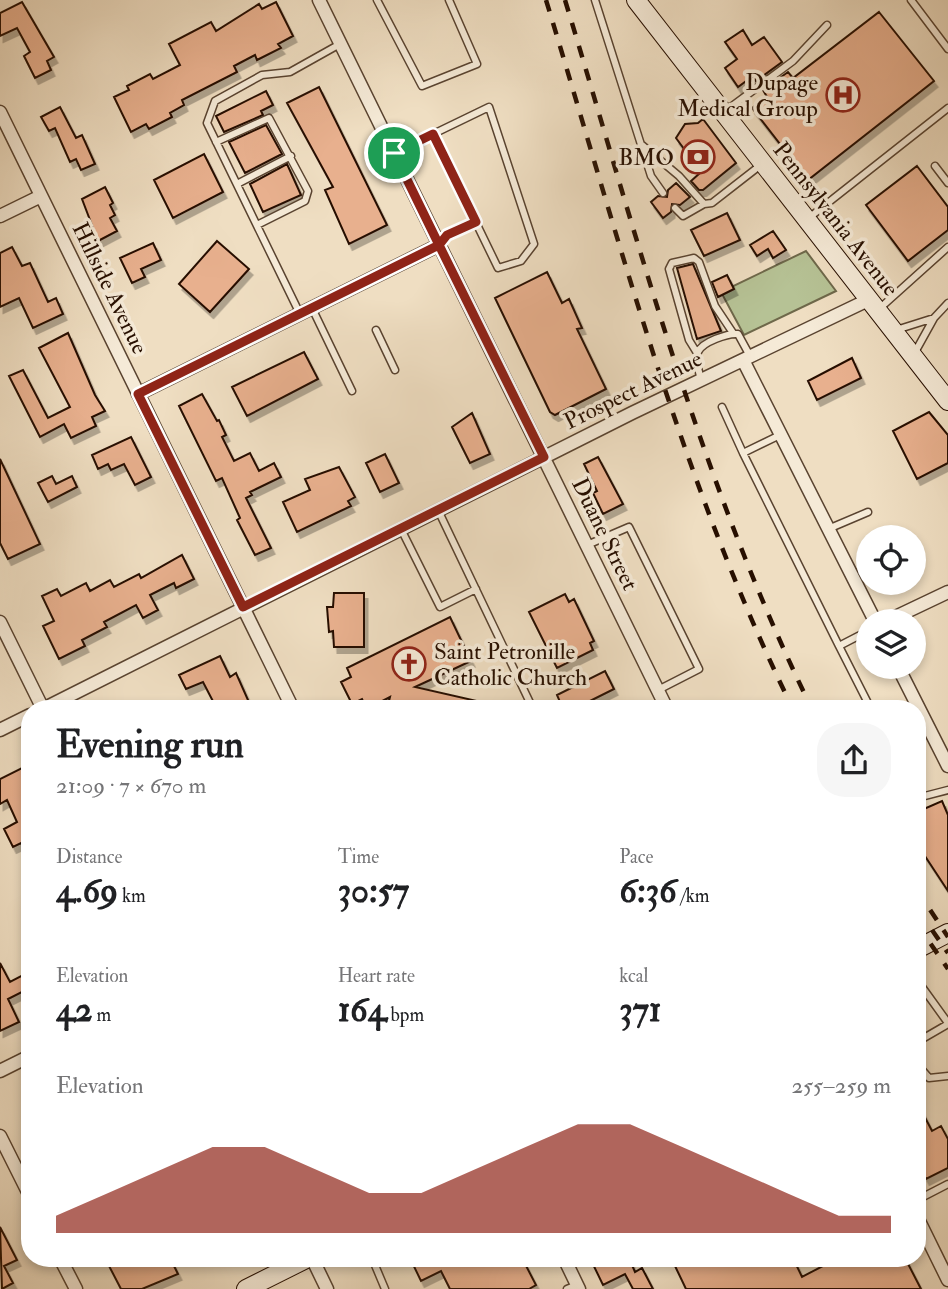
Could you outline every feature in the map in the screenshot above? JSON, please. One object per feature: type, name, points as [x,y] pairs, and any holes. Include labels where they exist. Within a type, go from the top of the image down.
[{"type":"street","name":"Duane Street","points":[[319,0],[663,700]]},
{"type":"street","name":"Pennsylvania Avenue","points":[[636,0],[948,401]]},
{"type":"street","name":"Hillside Avenue","points":[[0,112],[289,700]]},
{"type":"street","points":[[0,216],[41,196]]},
{"type":"street","points":[[138,394],[439,245]]},
{"type":"street","name":"Prospect Avenue","points":[[61,700],[746,358],[873,305]]},
{"type":"street","points":[[746,358],[780,435],[868,609]]},
{"type":"street","points":[[912,609],[948,592]]},
{"type":"street","points":[[0,622],[39,700]]},
{"type":"street","points":[[904,679],[915,700]]},
{"type":"street","points":[[0,730],[21,720]]},
{"type":"street","points":[[926,722],[948,766]]},
{"type":"street","points":[[926,944],[948,933]]},
{"type":"street","points":[[0,1071],[21,1060]]},
{"type":"street","points":[[0,1136],[21,1178]]},
{"type":"street","points":[[926,1235],[947,1276]]},
{"type":"street","points":[[65,1267],[76,1289]]},
{"type":"street","points":[[246,1289],[291,1267]]},
{"type":"street","points":[[315,1267],[327,1289]]},
{"type":"street","points":[[567,1267],[575,1288]]},
{"type":"lane","points":[[377,0],[422,86],[477,64],[449,0]]},
{"type":"lane","points":[[595,0],[641,145],[652,176],[663,193]]},
{"type":"lane","points":[[911,0],[948,49]]},
{"type":"lane","points":[[723,113],[793,61],[827,25]]},
{"type":"lane","points":[[300,314],[207,123],[215,100],[262,75],[290,72],[340,44]]},
{"type":"lane","points":[[394,153],[433,134],[489,107],[534,244],[521,261],[498,268],[433,134]]},
{"type":"lane","points":[[806,220],[948,108]]},
{"type":"lane","points":[[216,142],[269,118],[291,156],[308,191],[305,201],[257,225]]},
{"type":"lane","points":[[641,145],[679,176],[704,204]]},
{"type":"lane","points":[[237,184],[291,156]]},
{"type":"lane","points":[[675,208],[683,216],[704,204],[712,203],[762,164]]},
{"type":"lane","points":[[935,166],[948,183]]},
{"type":"lane","points":[[439,245],[447,235],[476,222]]},
{"type":"lane","points":[[873,305],[948,247]]},
{"type":"lane","points":[[701,380],[697,354],[689,340],[669,268],[672,263],[694,258],[699,262],[715,306],[733,333],[738,334],[746,358]]},
{"type":"lane","points":[[913,356],[934,318],[948,303]]},
{"type":"lane","points":[[312,308],[352,391]]},
{"type":"lane","points":[[893,331],[934,318]]},
{"type":"lane","points":[[376,330],[395,370]]},
{"type":"lane","points":[[697,354],[700,348],[733,333]]},
{"type":"lane","points":[[722,407],[866,700]]},
{"type":"lane","points":[[743,453],[780,435]]},
{"type":"lane","points":[[438,510],[529,700]]},
{"type":"lane","points":[[828,529],[868,512]]},
{"type":"lane","points":[[587,545],[629,527],[699,669],[658,690]]},
{"type":"lane","points":[[401,529],[440,607],[475,589]]},
{"type":"lane","points":[[839,646],[856,637]]},
{"type":"lane","points":[[926,796],[948,790]]},
{"type":"lane","points":[[926,993],[948,1023],[926,1036]]},
{"type":"lane","points":[[926,1074],[929,1078],[948,1076]]},
{"type":"lane","points":[[926,1195],[948,1184]]},
{"type":"lane","points":[[376,1267],[385,1289]]},
{"type":"green space","points":[[806,251],[836,291],[744,335],[721,292]]},
{"type":"building","points":[[22,2],[54,57],[47,61],[51,70],[35,78],[24,56],[30,52],[17,28],[0,36],[0,13]]},
{"type":"building","points":[[276,2],[293,36],[278,44],[281,48],[257,60],[255,55],[234,66],[237,72],[182,100],[184,105],[170,113],[172,117],[149,129],[146,124],[131,132],[114,97],[129,90],[127,86],[150,74],[153,79],[180,65],[169,44],[211,22],[216,31],[259,4],[262,9]]},
{"type":"building","name":"Dupage Medical Group","points":[[879,12],[934,81],[808,180],[752,108],[767,97],[763,90],[788,72],[793,78]]},
{"type":"building","points":[[743,30],[752,45],[764,37],[782,62],[756,81],[753,76],[738,87],[725,68],[737,59],[725,42]]},
{"type":"building","points":[[319,87],[387,225],[349,244],[325,190],[333,187],[287,103]]},
{"type":"building","points":[[266,91],[273,105],[261,111],[263,115],[224,132],[216,116]]},
{"type":"building","points":[[60,107],[76,138],[82,135],[95,164],[81,170],[76,159],[70,162],[55,128],[49,131],[41,117]]},
{"type":"building","points":[[703,119],[736,163],[703,190],[699,190],[691,181],[701,172],[676,138],[685,124],[698,123]]},
{"type":"building","points":[[266,125],[282,154],[245,173],[229,142]]},
{"type":"building","points":[[204,154],[223,192],[173,218],[154,180]]},
{"type":"building","points":[[287,164],[301,195],[263,212],[250,184]]},
{"type":"building","points":[[917,166],[948,207],[948,230],[908,261],[866,205]]},
{"type":"building","points":[[676,183],[690,197],[680,205],[672,204],[671,212],[663,218],[651,202],[658,196],[667,197],[668,190]]},
{"type":"building","points":[[105,187],[113,203],[110,205],[115,215],[110,218],[117,231],[98,241],[82,199]]},
{"type":"building","points":[[727,213],[740,240],[704,256],[691,230]]},
{"type":"building","points":[[773,231],[786,250],[773,258],[768,249],[757,256],[750,245]]},
{"type":"building","points":[[217,241],[249,269],[210,312],[179,284]]},
{"type":"building","points":[[153,243],[161,260],[141,269],[145,277],[132,283],[120,258]]},
{"type":"building","points":[[12,247],[22,266],[30,263],[48,302],[56,298],[63,314],[33,328],[19,298],[0,307],[0,253]]},
{"type":"building","points":[[693,264],[721,331],[697,339],[677,268]]},
{"type":"building","points":[[547,272],[562,303],[569,299],[582,328],[577,329],[606,389],[555,415],[550,412],[495,298]]},
{"type":"building","points":[[727,275],[734,289],[718,297],[712,282]]},
{"type":"building","points":[[68,333],[95,395],[105,411],[92,417],[96,426],[71,438],[64,424],[40,437],[9,376],[23,370],[48,418],[70,407],[39,348]]},
{"type":"building","points":[[304,352],[318,379],[247,416],[232,387]]},
{"type":"building","points":[[852,358],[861,378],[817,400],[808,381]]},
{"type":"building","points":[[202,394],[217,421],[219,420],[226,435],[222,437],[234,461],[250,453],[259,471],[274,463],[281,477],[250,492],[252,495],[246,498],[271,548],[255,555],[237,520],[240,518],[222,478],[216,481],[179,406]]},
{"type":"building","points":[[929,412],[948,435],[948,463],[917,479],[893,431]]},
{"type":"building","points":[[472,413],[490,454],[470,463],[452,427]]},
{"type":"building","points":[[131,437],[151,477],[135,485],[124,464],[111,470],[108,464],[98,469],[92,455]]},
{"type":"building","points":[[385,454],[399,483],[380,492],[366,463]]},
{"type":"building","points":[[598,457],[623,504],[603,514],[593,493],[597,491],[584,464]]},
{"type":"building","points":[[0,459],[40,544],[8,559],[0,543]]},
{"type":"building","points":[[339,467],[355,497],[348,501],[351,506],[297,532],[283,502],[310,490],[305,479]]},
{"type":"building","points":[[52,476],[56,484],[72,476],[77,487],[48,502],[38,483]]},
{"type":"building","points":[[182,555],[194,579],[176,588],[174,583],[150,595],[158,610],[143,618],[136,605],[104,622],[107,627],[82,640],[85,646],[59,659],[43,626],[54,621],[42,596],[57,589],[61,596],[86,583],[90,591],[110,580],[114,587],[139,574],[141,578]]},
{"type":"building","points":[[334,593],[364,593],[364,647],[334,647],[333,631],[329,632],[327,607],[333,607]]},
{"type":"building","points":[[565,594],[569,602],[574,599],[594,641],[590,643],[593,650],[557,668],[529,612]]},
{"type":"building","name":"Saint Petronille Catholic Church","points":[[450,617],[471,661],[415,687],[472,700],[389,700],[390,697],[384,700],[350,700],[341,682],[351,677],[347,668]]},
{"type":"building","points":[[220,656],[230,677],[236,673],[248,700],[212,700],[203,682],[186,689],[179,675]]},
{"type":"building","points":[[605,671],[614,689],[592,700],[559,700],[557,695]]},
{"type":"building","points":[[21,768],[21,843],[13,847],[4,829],[17,822],[7,800],[0,804],[0,779]]},
{"type":"building","points":[[942,801],[948,815],[948,891],[926,858],[926,808]]},
{"type":"building","points":[[0,963],[10,982],[21,976],[21,992],[8,999],[19,1022],[0,1031]]},
{"type":"building","points":[[926,1119],[932,1131],[941,1126],[948,1139],[948,1168],[926,1179]]},
{"type":"building","points":[[0,1227],[17,1260],[4,1266],[13,1283],[2,1289]]},
{"type":"building","points":[[110,1267],[174,1267],[178,1274],[142,1289],[121,1289]]},
{"type":"building","points":[[414,1267],[527,1267],[536,1285],[529,1289],[450,1289],[441,1271],[421,1281]]},
{"type":"building","points":[[594,1267],[633,1267],[635,1272],[642,1268],[653,1289],[633,1289],[625,1274],[603,1285]]},
{"type":"building","points":[[675,1267],[797,1267],[802,1277],[821,1267],[910,1267],[921,1289],[686,1289]]},
{"type":"railway","points":[[546,0],[627,270],[685,449],[754,624],[789,700]]},
{"type":"railway","points":[[565,0],[646,270],[704,449],[773,624],[808,700]]},
{"type":"railway","points":[[926,904],[948,937]]},
{"type":"railway","points":[[932,930],[948,953]]},
{"type":"railway","points":[[926,937],[948,969]]},
{"type":"place","name":"Dupage Medical Group","points":[[843,95]]},
{"type":"place","name":"BMO","points":[[698,157]]},
{"type":"place","name":"Saint Petronille Catholic Church","points":[[409,664]]},
{"type":"route","points":[[394,153],[433,134],[476,222],[447,235],[439,245],[544,457],[243,607],[138,394],[439,245],[394,153]]}]
